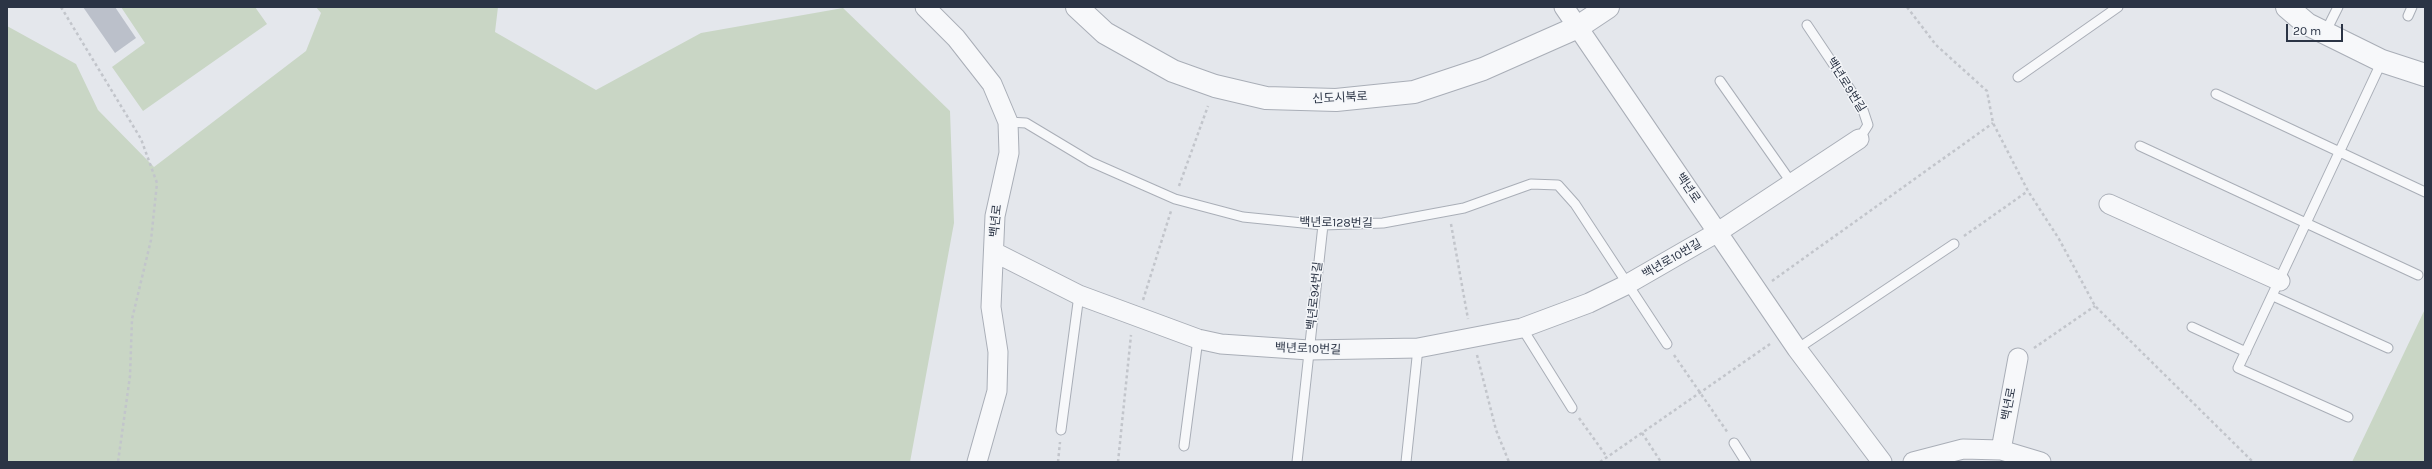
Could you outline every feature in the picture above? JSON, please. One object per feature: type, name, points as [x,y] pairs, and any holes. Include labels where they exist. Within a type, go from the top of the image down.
[{"type":"street","name":"백년로","points":[[925,7],[956,38],[992,84],[1008,122],[1009,153],[995,216],[991,307],[998,352],[997,391],[977,462]]},
{"type":"street","name":"신도시북로","points":[[1077,7],[1105,33],[1173,71],[1215,86],[1266,98],[1336,100],[1414,92],[1483,69],[1578,27],[1608,7]]},
{"type":"street","name":"백년로","points":[[1564,7],[1797,349],[1882,462]]},
{"type":"street","points":[[2287,7],[2307,24],[2325,33],[2382,61],[2425,75]]},
{"type":"street","name":"백년로9번길","points":[[1718,232],[1791,182],[1858,139]]},
{"type":"street","points":[[2109,204],[2276,289]]},
{"type":"street","name":"백년로10번길","points":[[994,252],[1079,295],[1137,318],[1198,339],[1221,344],[1309,350],[1418,348],[1522,328],[1589,302],[1626,285],[1718,232]]},
{"type":"street","name":"백년로","points":[[2001,450],[2018,358]]},
{"type":"street","points":[[1913,462],[1963,449],[2001,450],[2041,462]]},
{"type":"lane","points":[[2018,77],[2118,7]]},
{"type":"lane","points":[[2325,33],[2338,7]]},
{"type":"lane","points":[[2408,16],[2412,7]]},
{"type":"lane","name":"백년로9번길","points":[[1807,25],[1862,107],[1868,125],[1858,139]]},
{"type":"lane","points":[[2348,416],[2238,368],[2341,152],[2382,61]]},
{"type":"lane","points":[[1720,81],[1791,182]]},
{"type":"lane","points":[[2216,94],[2425,192]]},
{"type":"lane","name":"백년로128번길","points":[[1008,122],[1026,123],[1091,162],[1175,199],[1244,217],[1323,225],[1383,223],[1464,208],[1531,184],[1558,185],[1574,204],[1626,285]]},
{"type":"lane","points":[[2140,146],[2418,275]]},
{"type":"lane","name":"백년로94번길","points":[[1297,462],[1323,225]]},
{"type":"lane","points":[[1797,349],[1954,244]]},
{"type":"lane","points":[[1626,285],[1667,344]]},
{"type":"lane","points":[[2276,289],[2388,348]]},
{"type":"lane","points":[[1061,430],[1079,295]]},
{"type":"lane","points":[[2192,327],[2246,352]]},
{"type":"lane","points":[[1522,328],[1572,408]]},
{"type":"lane","points":[[1184,446],[1198,339]]},
{"type":"lane","points":[[1406,462],[1418,348]]},
{"type":"lane","points":[[1734,443],[1746,462]]},
{"type":"path","points":[[61,7],[141,139],[157,183],[151,240],[132,319],[130,376],[118,462]]},
{"type":"path","points":[[1907,7],[1936,45],[1987,91],[1993,123],[2028,191],[2059,239],[2095,306],[2253,462]]},
{"type":"path","points":[[1118,462],[1132,333],[1175,199],[1215,86]]},
{"type":"path","points":[[1758,291],[1993,123]]},
{"type":"path","points":[[1954,244],[2028,191]]},
{"type":"path","points":[[2018,358],[2095,306]]},
{"type":"path","points":[[1600,462],[1786,333]]},
{"type":"path","points":[[1667,344],[1734,443]]},
{"type":"path","points":[[1572,408],[1607,457]]},
{"type":"path","points":[[1058,462],[1061,430]]},
{"type":"path","points":[[1642,433],[1661,462]]},
{"type":"green space","points":[[121,7],[255,7],[267,24],[143,111],[112,67],[145,43]]},
{"type":"green space","points":[[316,7],[498,7],[495,32],[596,90],[701,33],[843,8],[950,111],[954,223],[910,462],[7,462],[7,26],[76,64],[98,110],[154,167],[306,51],[321,13]]},
{"type":"green space","points":[[2425,309],[2425,462],[2352,462]]},
{"type":"building","points":[[83,7],[115,7],[136,38],[115,53]]}]
